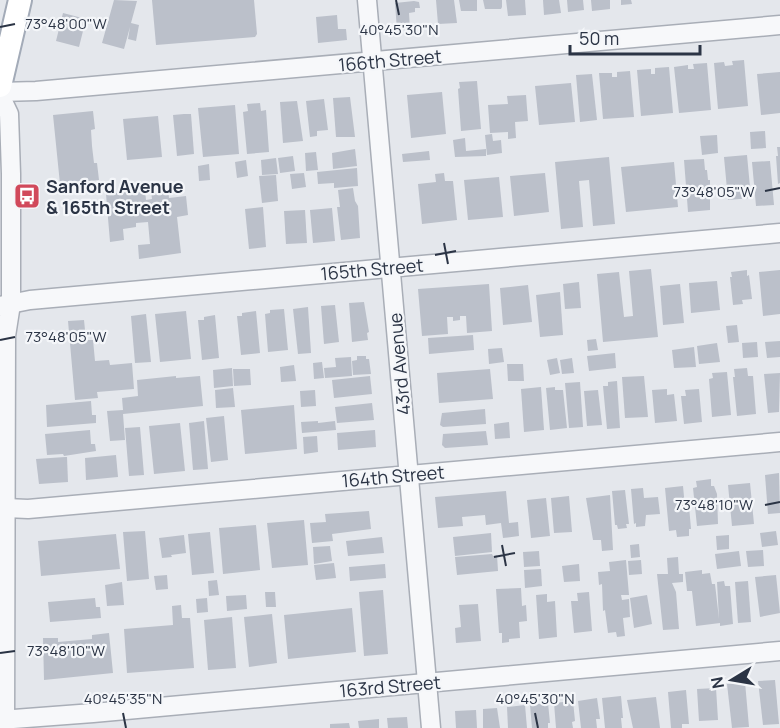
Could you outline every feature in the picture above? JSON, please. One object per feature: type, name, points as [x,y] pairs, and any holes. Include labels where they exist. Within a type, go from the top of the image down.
[{"type":"main road","points":[[0,86],[20,0]]},
{"type":"street","name":"43rd Avenue","points":[[367,0],[431,728]]},
{"type":"street","name":"166th Street","points":[[0,94],[780,25]]},
{"type":"street","points":[[0,94],[9,114],[6,305],[3,330],[6,508],[3,722]]},
{"type":"street","name":"165th Street","points":[[6,305],[391,267],[780,233]]},
{"type":"street","name":"164th Street","points":[[6,508],[28,509],[780,442]]},
{"type":"street","name":"163rd Street","points":[[3,722],[780,651]]},
{"type":"building","points":[[114,0],[137,1],[131,23],[139,25],[136,41],[128,39],[130,27],[124,49],[102,43]]},
{"type":"building","points":[[152,0],[254,0],[257,34],[255,37],[156,45]]},
{"type":"building","points":[[436,0],[454,0],[457,23],[438,24]]},
{"type":"building","points":[[459,0],[477,0],[477,11],[461,11]]},
{"type":"building","points":[[483,0],[502,0],[502,7],[501,9],[485,9]]},
{"type":"building","points":[[506,0],[525,0],[526,15],[508,16]]},
{"type":"building","points":[[543,0],[559,0],[561,13],[544,15]]},
{"type":"building","points":[[567,0],[583,0],[584,10],[568,12]]},
{"type":"building","points":[[591,0],[610,0],[610,9],[592,11]]},
{"type":"building","points":[[621,0],[631,0],[632,4],[621,5]]},
{"type":"building","points":[[419,2],[420,8],[415,8],[415,12],[409,13],[410,29],[397,30],[395,3]]},
{"type":"building","points":[[63,13],[86,19],[79,47],[56,41]]},
{"type":"building","points":[[337,15],[338,29],[346,29],[347,40],[318,43],[316,17]]},
{"type":"building","points":[[744,60],[748,106],[718,109],[714,63],[724,62],[725,66],[733,65],[732,61]]},
{"type":"building","points":[[707,63],[711,110],[679,113],[674,67],[688,65],[688,69],[694,69],[693,64]]},
{"type":"building","points":[[669,67],[673,113],[641,116],[637,70],[651,69],[651,74],[655,74],[655,68]]},
{"type":"building","points":[[630,71],[634,117],[603,119],[599,73],[612,73],[612,77],[617,77],[617,72]]},
{"type":"building","points":[[780,72],[780,113],[761,115],[757,74]]},
{"type":"building","points":[[592,74],[597,120],[580,122],[576,75]]},
{"type":"building","points":[[477,81],[481,129],[461,131],[459,82]]},
{"type":"building","points":[[571,83],[575,122],[539,125],[535,86]]},
{"type":"building","points":[[442,92],[446,134],[411,138],[407,95]]},
{"type":"building","points":[[526,95],[528,121],[515,122],[516,138],[508,139],[508,132],[490,133],[488,105],[508,104],[507,96]]},
{"type":"building","points":[[350,97],[355,137],[336,137],[333,98]]},
{"type":"building","points":[[324,99],[328,130],[317,131],[317,136],[310,137],[306,101]]},
{"type":"building","points":[[297,101],[303,141],[283,143],[280,102]]},
{"type":"building","points":[[260,103],[261,111],[266,110],[269,152],[247,154],[243,112],[248,111],[247,104]]},
{"type":"building","points":[[235,105],[239,154],[203,157],[198,108]]},
{"type":"building","points":[[93,111],[95,129],[91,130],[92,146],[99,180],[60,184],[53,115]]},
{"type":"building","points":[[191,114],[194,154],[177,156],[173,115]]},
{"type":"building","points":[[158,116],[162,157],[127,160],[123,119]]},
{"type":"building","points":[[765,131],[766,148],[751,149],[750,132]]},
{"type":"building","points":[[492,134],[493,141],[501,140],[502,153],[487,155],[485,135]]},
{"type":"building","points":[[717,135],[718,153],[702,155],[700,136]]},
{"type":"building","points":[[465,138],[466,151],[486,149],[486,156],[455,157],[453,140]]},
{"type":"building","points":[[777,147],[780,147],[780,183],[778,184],[776,156],[778,156]]},
{"type":"building","points":[[355,149],[357,166],[333,169],[332,153]]},
{"type":"building","points":[[429,151],[430,160],[403,162],[402,154]]},
{"type":"building","points":[[316,152],[318,170],[306,171],[305,153]]},
{"type":"building","points":[[747,155],[751,198],[728,200],[724,157]]},
{"type":"building","points":[[293,156],[295,171],[280,173],[278,158]]},
{"type":"building","points":[[609,157],[615,224],[593,226],[589,180],[579,181],[583,227],[561,229],[555,162]]},
{"type":"building","points":[[276,158],[278,174],[262,175],[261,160]]},
{"type":"building","points":[[704,159],[705,170],[710,180],[710,210],[688,212],[684,160]]},
{"type":"building","points":[[246,160],[248,176],[237,178],[235,162]]},
{"type":"building","points":[[770,161],[774,205],[756,206],[752,162]]},
{"type":"building","points":[[674,162],[678,207],[626,212],[621,167]]},
{"type":"building","points":[[209,164],[210,180],[199,181],[198,166]]},
{"type":"building","points":[[357,168],[358,186],[334,188],[334,183],[318,184],[317,172]]},
{"type":"building","points":[[304,173],[306,187],[292,189],[290,174]]},
{"type":"building","points":[[444,173],[445,181],[453,181],[457,220],[422,224],[418,184],[436,182],[435,174]]},
{"type":"building","points":[[545,173],[549,212],[514,216],[510,176]]},
{"type":"building","points":[[276,175],[278,201],[262,203],[259,176]]},
{"type":"building","points":[[499,177],[503,217],[468,220],[464,180]]},
{"type":"building","points":[[353,188],[358,206],[360,238],[341,240],[337,207],[340,207],[338,190]]},
{"type":"building","points":[[145,190],[146,200],[152,199],[151,191],[168,190],[169,198],[186,196],[188,215],[177,217],[181,253],[139,259],[138,245],[150,244],[148,222],[136,223],[136,227],[123,229],[124,240],[110,242],[106,194]]},
{"type":"building","points":[[263,207],[266,247],[249,249],[245,209]]},
{"type":"building","points":[[332,208],[335,241],[313,243],[310,210]]},
{"type":"building","points":[[305,210],[307,243],[286,244],[284,211]]},
{"type":"building","points":[[651,269],[658,337],[603,342],[597,274],[619,272],[624,317],[633,316],[629,271]]},
{"type":"building","points":[[747,270],[752,299],[742,300],[743,304],[733,305],[731,272]]},
{"type":"building","points":[[780,270],[780,314],[763,316],[759,272]]},
{"type":"building","points":[[717,281],[720,310],[691,313],[689,283]]},
{"type":"building","points":[[579,282],[581,308],[565,309],[563,284]]},
{"type":"building","points":[[489,284],[492,331],[467,333],[466,316],[460,316],[460,320],[453,321],[453,317],[447,317],[448,334],[422,336],[418,289]]},
{"type":"building","points":[[680,284],[684,323],[663,325],[660,286]]},
{"type":"building","points":[[528,285],[532,322],[503,325],[500,288]]},
{"type":"building","points":[[560,292],[563,335],[540,337],[536,295]]},
{"type":"building","points":[[364,302],[369,332],[367,333],[368,340],[352,342],[349,303]]},
{"type":"building","points":[[335,305],[339,342],[324,344],[321,306]]},
{"type":"building","points":[[308,307],[311,353],[298,354],[293,309]]},
{"type":"building","points":[[284,309],[288,350],[268,352],[265,314],[270,313],[270,310]]},
{"type":"building","points":[[186,311],[191,359],[160,362],[155,314]]},
{"type":"building","points":[[256,311],[260,353],[241,355],[237,316]]},
{"type":"building","points":[[146,314],[151,362],[135,363],[131,316]]},
{"type":"building","points":[[215,315],[219,358],[202,360],[198,320]]},
{"type":"building","points":[[84,320],[86,340],[93,340],[95,361],[109,360],[110,365],[132,363],[134,389],[97,392],[98,398],[75,400],[68,321]]},
{"type":"building","points":[[737,325],[739,342],[728,343],[726,326]]},
{"type":"building","points":[[473,335],[474,350],[429,354],[428,338]]},
{"type":"building","points":[[596,339],[598,350],[588,351],[587,340]]},
{"type":"building","points":[[780,341],[780,357],[767,358],[765,342]]},
{"type":"building","points":[[757,342],[758,357],[743,358],[742,343]]},
{"type":"building","points":[[717,343],[720,362],[699,364],[697,346]]},
{"type":"building","points":[[694,347],[696,367],[674,368],[672,350]]},
{"type":"building","points":[[502,348],[504,362],[489,364],[488,349]]},
{"type":"building","points":[[615,353],[616,368],[589,371],[587,356]]},
{"type":"building","points":[[357,356],[366,356],[366,359],[369,359],[371,374],[353,375],[352,361],[357,360]]},
{"type":"building","points":[[351,357],[352,376],[325,378],[324,368],[336,367],[335,358]]},
{"type":"building","points":[[557,358],[560,373],[550,375],[547,360]]},
{"type":"building","points":[[572,358],[574,373],[562,374],[560,360]]},
{"type":"building","points":[[322,362],[324,378],[314,379],[313,363]]},
{"type":"building","points":[[507,364],[523,364],[524,381],[508,381]]},
{"type":"building","points":[[294,365],[296,381],[281,382],[280,367]]},
{"type":"building","points":[[232,368],[233,386],[214,388],[213,370]]},
{"type":"building","points":[[747,368],[748,376],[753,376],[756,414],[737,416],[734,369]]},
{"type":"building","points":[[233,369],[250,369],[251,385],[234,386]]},
{"type":"building","points":[[490,369],[493,399],[439,403],[437,373]]},
{"type":"building","points":[[727,372],[731,415],[712,417],[709,379],[713,378],[712,373]]},
{"type":"building","points":[[780,373],[779,412],[768,413],[764,374]]},
{"type":"building","points":[[176,376],[176,378],[200,376],[203,406],[123,414],[125,440],[110,441],[107,411],[123,410],[122,398],[138,396],[137,380]]},
{"type":"building","points":[[370,376],[372,394],[334,398],[332,380]]},
{"type":"building","points":[[644,376],[648,417],[625,418],[622,377]]},
{"type":"building","points":[[617,381],[620,428],[607,429],[603,386],[608,386],[608,382]]},
{"type":"building","points":[[580,382],[583,427],[569,428],[565,383]]},
{"type":"building","points":[[541,387],[544,430],[524,432],[521,389]]},
{"type":"building","points":[[555,387],[555,390],[563,390],[567,428],[550,430],[546,388]]},
{"type":"building","points":[[233,388],[235,407],[216,408],[215,390]]},
{"type":"building","points":[[667,389],[667,395],[674,394],[677,421],[655,423],[652,390]]},
{"type":"building","points":[[699,389],[702,422],[684,424],[681,396],[686,396],[685,390]]},
{"type":"building","points":[[315,390],[316,406],[301,407],[300,391]]},
{"type":"building","points":[[598,390],[602,425],[587,426],[584,391]]},
{"type":"building","points":[[91,401],[92,415],[96,415],[96,423],[47,427],[46,405]]},
{"type":"building","points":[[372,403],[374,420],[337,423],[335,407]]},
{"type":"building","points":[[294,405],[297,449],[245,454],[241,410]]},
{"type":"building","points":[[485,409],[486,424],[443,427],[440,425],[442,413]]},
{"type":"building","points":[[224,416],[228,460],[211,462],[206,418]]},
{"type":"building","points":[[204,421],[208,469],[193,470],[189,423]]},
{"type":"building","points":[[318,421],[318,423],[335,421],[336,430],[302,433],[301,422]]},
{"type":"building","points":[[509,422],[510,438],[495,439],[494,424]]},
{"type":"building","points":[[180,423],[185,471],[154,474],[149,426]]},
{"type":"building","points":[[140,427],[144,475],[129,476],[125,428]]},
{"type":"building","points":[[90,430],[91,444],[95,444],[96,451],[64,456],[63,454],[47,455],[45,434]]},
{"type":"building","points":[[375,430],[376,447],[338,450],[337,433]]},
{"type":"building","points":[[486,431],[488,445],[445,448],[442,445],[443,434]]},
{"type":"building","points":[[317,436],[318,452],[304,454],[303,437]]},
{"type":"building","points":[[116,455],[118,477],[86,480],[85,458]]},
{"type":"building","points":[[67,457],[68,482],[39,484],[36,459]]},
{"type":"building","points":[[779,473],[780,513],[768,514],[765,475]]},
{"type":"building","points":[[711,479],[711,486],[714,486],[717,494],[718,524],[697,526],[693,488],[697,487],[696,481]]},
{"type":"building","points":[[750,483],[754,524],[732,526],[728,485]]},
{"type":"building","points":[[683,486],[685,507],[689,506],[691,529],[689,529],[689,536],[677,537],[676,530],[669,531],[665,488]]},
{"type":"building","points":[[643,488],[644,498],[658,497],[660,514],[646,515],[645,526],[636,527],[631,489]]},
{"type":"building","points":[[625,490],[629,524],[626,524],[627,528],[618,529],[615,525],[612,491]]},
{"type":"building","points":[[506,491],[509,523],[518,522],[519,536],[503,538],[501,523],[486,525],[485,515],[462,517],[463,526],[438,528],[435,497]]},
{"type":"building","points":[[610,495],[613,550],[602,551],[601,540],[593,540],[586,498]]},
{"type":"building","points":[[569,496],[572,532],[554,533],[551,498]]},
{"type":"building","points":[[546,498],[550,536],[531,538],[527,500]]},
{"type":"building","points":[[369,511],[371,529],[332,534],[333,541],[312,543],[310,523],[326,522],[325,514]]},
{"type":"building","points":[[304,520],[308,565],[272,568],[267,523]]},
{"type":"building","points":[[256,525],[260,570],[223,574],[219,528]]},
{"type":"building","points":[[145,531],[149,579],[127,581],[123,532]]},
{"type":"building","points":[[776,531],[778,545],[762,547],[760,533]]},
{"type":"building","points":[[210,532],[214,573],[192,575],[188,534]]},
{"type":"building","points":[[491,533],[492,552],[455,556],[453,537]]},
{"type":"building","points":[[116,534],[120,569],[41,576],[38,541]]},
{"type":"building","points":[[184,535],[186,553],[162,558],[159,538]]},
{"type":"building","points":[[729,535],[729,549],[717,550],[716,536]]},
{"type":"building","points":[[382,537],[384,553],[348,556],[346,541]]},
{"type":"building","points":[[639,544],[640,557],[631,558],[630,545]]},
{"type":"building","points":[[330,546],[332,561],[314,564],[313,547]]},
{"type":"building","points":[[763,550],[764,566],[748,567],[746,551]]},
{"type":"building","points":[[539,551],[540,566],[524,567],[523,552]]},
{"type":"building","points":[[739,551],[741,566],[717,569],[715,554]]},
{"type":"building","points":[[497,555],[498,571],[457,575],[455,557]]},
{"type":"building","points":[[678,557],[679,574],[683,574],[683,582],[672,583],[676,592],[679,629],[663,630],[657,574],[668,574],[667,558]]},
{"type":"building","points":[[626,560],[629,595],[621,595],[622,600],[629,599],[630,617],[623,618],[625,636],[617,637],[616,632],[608,633],[605,610],[603,611],[602,584],[599,585],[598,572],[610,571],[609,562]]},
{"type":"building","points":[[641,560],[642,574],[629,575],[628,561]]},
{"type":"building","points":[[334,563],[336,578],[316,580],[314,565]]},
{"type":"building","points":[[385,564],[386,578],[350,581],[349,567]]},
{"type":"building","points":[[579,564],[580,581],[564,582],[562,566]]},
{"type":"building","points":[[541,569],[542,586],[525,588],[524,570]]},
{"type":"building","points":[[702,570],[702,574],[710,573],[712,584],[715,584],[719,619],[717,582],[724,581],[725,586],[730,586],[733,624],[696,626],[692,591],[687,591],[685,572]]},
{"type":"building","points":[[167,575],[168,589],[156,590],[154,576]]},
{"type":"building","points":[[776,575],[780,613],[760,617],[755,577]]},
{"type":"building","points":[[217,580],[219,595],[209,596],[208,581]]},
{"type":"building","points":[[748,581],[751,622],[738,623],[735,582]]},
{"type":"building","points":[[122,582],[124,605],[107,606],[105,585]]},
{"type":"building","points":[[521,588],[522,606],[526,605],[527,621],[519,622],[520,638],[509,639],[509,642],[502,643],[502,633],[499,633],[496,589]]},
{"type":"building","points":[[383,590],[388,654],[364,656],[359,592]]},
{"type":"building","points":[[265,592],[275,592],[276,607],[266,607]]},
{"type":"building","points":[[589,592],[592,631],[574,633],[571,601],[578,601],[577,593]]},
{"type":"building","points":[[547,594],[547,602],[555,601],[557,637],[539,639],[536,595]]},
{"type":"building","points":[[246,595],[247,609],[227,611],[226,596]]},
{"type":"building","points":[[647,595],[652,624],[634,628],[630,598]]},
{"type":"building","points":[[95,598],[96,607],[100,607],[101,618],[50,622],[48,602]]},
{"type":"building","points":[[207,598],[208,612],[197,613],[196,599]]},
{"type":"building","points":[[478,604],[481,641],[456,643],[455,628],[461,627],[459,605]]},
{"type":"building","points":[[181,605],[182,618],[190,618],[194,668],[127,673],[124,629],[173,625],[172,606]]},
{"type":"building","points":[[352,608],[356,652],[288,659],[284,615]]},
{"type":"building","points":[[272,614],[277,663],[249,667],[244,617]]},
{"type":"building","points":[[232,617],[236,668],[208,670],[204,620]]},
{"type":"building","points":[[109,633],[113,673],[44,680],[43,638],[58,638],[58,642],[92,639],[92,635]]},
{"type":"building","points":[[775,680],[779,724],[763,725],[758,681]]},
{"type":"building","points":[[745,682],[749,727],[732,728],[727,684]]},
{"type":"building","points":[[716,688],[718,720],[699,721],[697,689]]},
{"type":"building","points":[[686,690],[689,724],[682,724],[682,728],[671,728],[668,692]]},
{"type":"building","points":[[621,696],[622,728],[605,728],[602,698]]},
{"type":"building","points":[[656,697],[660,728],[633,728],[627,700]]},
{"type":"building","points":[[597,698],[600,719],[596,719],[597,728],[581,728],[578,701]]},
{"type":"building","points":[[573,701],[575,721],[572,722],[573,728],[556,728],[554,703]]},
{"type":"building","points":[[548,703],[550,723],[548,723],[548,728],[532,728],[530,705]]},
{"type":"building","points":[[525,705],[527,728],[508,728],[507,707]]},
{"type":"building","points":[[497,708],[500,728],[483,728],[483,709]]},
{"type":"building","points":[[476,710],[477,728],[456,728],[455,711]]},
{"type":"building","points":[[407,717],[408,728],[388,728],[387,718]]},
{"type":"building","points":[[379,719],[379,728],[359,728],[358,721]]},
{"type":"building","points":[[349,723],[350,728],[330,728],[330,724]]},
{"type":"place","name":"Sanford Avenue & 165th Street","points":[[27,196]]}]
